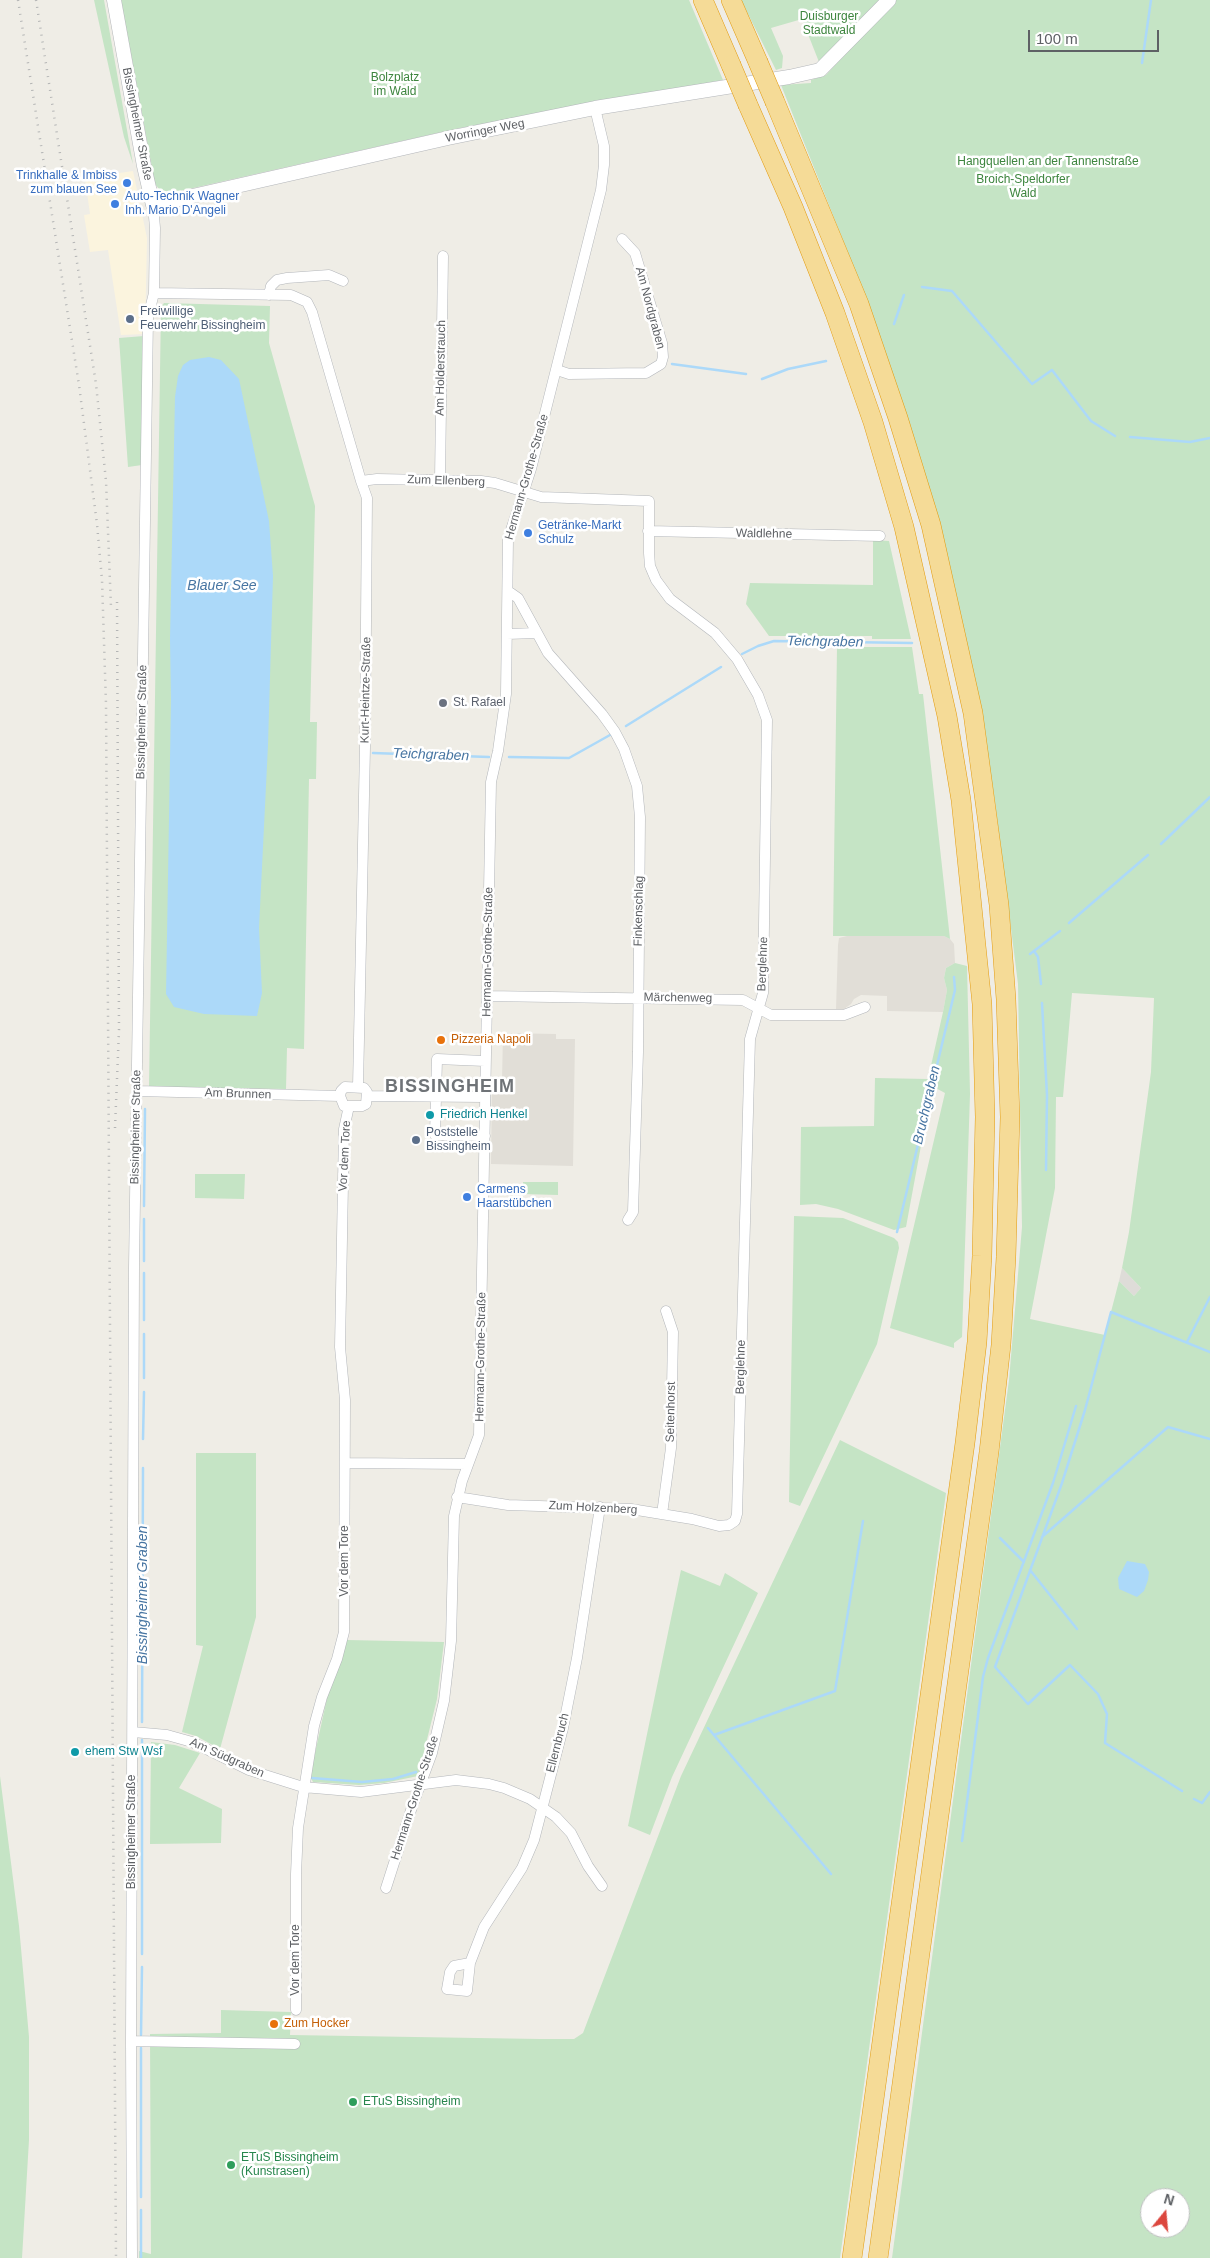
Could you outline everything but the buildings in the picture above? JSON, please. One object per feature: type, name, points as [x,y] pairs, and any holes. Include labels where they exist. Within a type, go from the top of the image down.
[{"type":"highway","points":[[703,0],[793,207],[835,313],[873,422],[904,527],[947,716],[964,828],[982,1004],[985,1117],[982,1256],[977,1342],[965,1443],[852,2258]]},
{"type":"highway","points":[[731,0],[860,304],[931,525],[973,713],[999,905],[1006,999],[1010,1117],[1006,1257],[1001,1345],[989,1452],[878,2258]]},
{"type":"street","name":"Bissingheimer Straße","points":[[114,0],[144,166],[156,217],[154,293],[150,304],[148,326],[137,1091],[131,2041],[132,2258]]},
{"type":"street","name":"Worringer Weg","points":[[153,205],[428,142],[594,108],[789,77],[820,70],[889,0]]},
{"type":"street","name":"Hermann-Grothe-Straße","points":[[386,1888],[432,1753],[444,1701],[451,1641],[454,1516],[457,1497],[479,1435],[491,782],[498,751],[506,694],[508,539],[531,469],[557,370],[604,171],[604,146],[594,108]]},
{"type":"street","name":"Am Nordgraben","points":[[557,370],[569,374],[646,373],[656,369],[661,364],[663,358],[662,343],[635,253],[622,240]]},
{"type":"street","name":"Am Holderstrauch","points":[[440,480],[443,256]]},
{"type":"street","points":[[154,293],[269,295],[271,286],[277,280],[287,278],[329,275],[343,281]]},
{"type":"street","name":"Kurt-Heintze-Straße","points":[[269,295],[291,295],[307,302],[312,312],[367,498],[358,1087]]},
{"type":"street","name":"Zum Ellenberg","points":[[361,482],[377,478],[495,483],[541,497],[649,501]]},
{"type":"street","name":"Berglehne","points":[[649,501],[650,566],[656,580],[670,599],[715,634],[737,659],[758,695],[767,720],[763,993],[750,1038],[738,1514],[735,1521],[729,1525]]},
{"type":"street","name":"Waldlehne","points":[[648,531],[880,536]]},
{"type":"street","name":"Finkenschlag","points":[[508,591],[518,598],[548,653],[602,714],[615,732],[624,749],[637,786],[640,817],[638,998],[633,1212],[628,1220]]},
{"type":"street","points":[[507,634],[536,633]]},
{"type":"street","name":"Märchenweg","points":[[487,996],[743,1000],[771,1015],[844,1015],[865,1007]]},
{"type":"street","points":[[485,1061],[437,1059],[435,1135],[485,1136]]},
{"type":"street","name":"Am Brunnen","points":[[137,1091],[340,1096],[341,1091],[345,1087],[358,1087]]},
{"type":"street","points":[[340,1096],[340,1102],[344,1106],[362,1106],[366,1104],[367,1092],[364,1088],[358,1087]]},
{"type":"street","points":[[368,1096],[486,1097]]},
{"type":"street","name":"Vor dem Tore","points":[[296,2010],[296,1874],[298,1828],[303,1787],[314,1726],[322,1698],[337,1659],[344,1632],[345,1400],[340,1347],[344,1129],[349,1106]]},
{"type":"street","name":"Seitenhorst","points":[[662,1514],[671,1448],[673,1332],[666,1311]]},
{"type":"street","points":[[345,1463],[468,1464]]},
{"type":"street","name":"Zum Holzenberg","points":[[457,1497],[508,1505],[600,1507],[662,1514],[719,1526],[729,1525]]},
{"type":"street","name":"Ellernbruch","points":[[470,1963],[484,1927],[522,1868],[534,1840],[563,1728],[577,1658],[600,1507]]},
{"type":"street","name":"Am Südgraben","points":[[133,1732],[168,1735],[192,1742],[248,1770],[303,1787],[361,1792],[456,1780],[489,1784],[518,1792],[556,1816],[571,1833],[588,1866],[602,1886]]},
{"type":"street","points":[[131,2041],[296,2044]]},
{"type":"shaded area","points":[[133,171],[147,238],[145,334],[121,335],[108,250],[90,252],[84,215],[90,214],[85,178]]},
{"type":"shaded area","points":[[847,936],[944,936],[950,939],[954,944],[955,963],[946,968],[944,978],[947,990],[943,1012],[887,1011],[887,996],[861,995],[844,1009],[836,1009],[839,938]]},
{"type":"shaded area","points":[[503,1033],[556,1034],[556,1039],[575,1039],[573,1166],[491,1164],[492,1081],[502,1081]]},
{"type":"shaded area","points":[[1122,1268],[1141,1288],[1134,1296],[1119,1281]]},
{"type":"green space","points":[[94,0],[104,0],[133,164],[124,137]]},
{"type":"green space","name":"Bolzplatz im Wald","points":[[121,0],[689,0],[723,80],[460,128],[171,193],[159,189],[155,184]]},
{"type":"green space","name":"Duisburger Stadtwald","points":[[741,0],[881,0],[819,62],[802,19],[771,28],[783,56],[782,68],[776,70]]},
{"type":"green space","name":"Broich-Speldorfer Wald","points":[[894,0],[1210,0],[1210,2258],[892,2258],[1009,1380],[1022,1227],[1018,984],[995,802],[981,715],[868,303],[781,85],[811,83],[811,80],[826,75]],"holes":[[[1072,993],[1154,998],[1151,1072],[1129,1232],[1122,1268],[1141,1288],[1134,1296],[1119,1281],[1105,1335],[1030,1319],[1055,1188],[1056,1097],[1063,1097]]]},
{"type":"green space","points":[[164,303],[270,306],[269,343],[315,506],[310,722],[317,722],[316,779],[309,779],[304,1049],[287,1048],[286,1089],[149,1087],[161,307]]},
{"type":"green space","points":[[144,336],[142,465],[128,467],[119,338]]},
{"type":"green space","points":[[873,540],[889,541],[911,639],[872,639],[872,636],[769,636],[746,604],[750,583],[873,585]]},
{"type":"green space","points":[[837,647],[912,647],[919,694],[923,694],[950,939],[944,936],[833,936]]},
{"type":"green space","points":[[955,963],[967,966],[970,1094],[962,1337],[954,1343],[954,1348],[890,1328],[945,1093],[932,1086],[906,1227],[894,1230],[838,1209],[816,1204],[800,1205],[801,1127],[874,1126],[875,1078],[928,1079],[947,990],[944,978],[946,968]]},
{"type":"green space","points":[[195,1174],[245,1174],[244,1199],[195,1198]]},
{"type":"green space","points":[[523,1182],[558,1182],[558,1195],[523,1194]]},
{"type":"green space","points":[[794,1216],[843,1218],[894,1238],[898,1242],[899,1248],[877,1344],[800,1506],[789,1502]]},
{"type":"green space","points":[[840,1440],[946,1493],[840,2258],[139,2258],[139,2251],[151,2254],[150,2034],[221,2033],[221,2010],[291,2012],[290,2035],[574,2039],[583,2033],[681,1776]]},
{"type":"green space","points":[[196,1453],[256,1453],[256,1617],[220,1749],[196,1736],[182,1732],[203,1646],[196,1645]]},
{"type":"green space","points":[[681,1570],[720,1586],[725,1573],[758,1593],[672,1777],[650,1835],[628,1826]]},
{"type":"green space","points":[[347,1640],[444,1642],[437,1699],[418,1776],[384,1783],[359,1785],[313,1782],[310,1776],[327,1698]]},
{"type":"green space","points":[[151,1742],[175,1745],[200,1753],[179,1788],[222,1809],[221,1843],[150,1844]]},
{"type":"green space","points":[[0,1776],[19,1926],[29,2037],[29,2140],[22,2258],[0,2258]]},
{"type":"water","name":"Blauer See","points":[[209,357],[221,360],[239,379],[269,521],[273,576],[268,745],[259,928],[262,993],[257,1016],[204,1014],[174,1007],[166,994],[175,397],[178,376],[183,365],[190,360]]},
{"type":"water","points":[[1127,1561],[1145,1564],[1149,1572],[1144,1591],[1137,1597],[1119,1589],[1118,1578]]},
{"type":"waterway","points":[[1142,63],[1151,0]]},
{"type":"waterway","points":[[922,287],[952,291],[1032,384],[1052,370],[1091,421],[1115,436]]},
{"type":"waterway","points":[[894,324],[904,295]]},
{"type":"waterway","points":[[762,379],[788,369],[826,361]]},
{"type":"waterway","points":[[672,364],[746,374]]},
{"type":"waterway","points":[[1130,437],[1190,442],[1210,438]]},
{"type":"waterway","name":"Teichgraben","points":[[742,654],[774,641],[912,643]]},
{"type":"waterway","name":"Teichgraben","points":[[626,726],[721,667]]},
{"type":"waterway","name":"Teichgraben","points":[[509,757],[569,758],[610,735]]},
{"type":"waterway","name":"Teichgraben","points":[[373,753],[489,757]]},
{"type":"waterway","points":[[1161,844],[1210,797]]},
{"type":"waterway","points":[[1069,923],[1148,855]]},
{"type":"waterway","points":[[1030,954],[1060,931]]},
{"type":"waterway","points":[[1034,951],[1038,957],[1041,984]]},
{"type":"waterway","name":"Bruchgraben","points":[[897,1232],[955,990],[954,977]]},
{"type":"waterway","points":[[1042,1003],[1047,1095],[1046,1170]]},
{"type":"waterway","name":"Bissingheimer Graben","points":[[144,1206],[145,1109]]},
{"type":"waterway","name":"Bissingheimer Graben","points":[[144,1219],[144,1261]]},
{"type":"waterway","name":"Bissingheimer Graben","points":[[144,1273],[144,1320]]},
{"type":"waterway","points":[[1187,1342],[1210,1297]]},
{"type":"waterway","points":[[1182,1791],[1105,1743],[1107,1714],[1098,1694],[1070,1665],[1028,1704],[995,1667],[1062,1483],[1085,1410],[1111,1312],[1210,1352]]},
{"type":"waterway","name":"Bissingheimer Graben","points":[[144,1334],[144,1378]]},
{"type":"waterway","name":"Bissingheimer Graben","points":[[143,1439],[144,1392]]},
{"type":"waterway","points":[[962,1841],[983,1677],[988,1658],[1053,1483],[1076,1406]]},
{"type":"waterway","points":[[1042,1537],[1168,1427],[1210,1439]]},
{"type":"waterway","name":"Bissingheimer Graben","points":[[142,1722],[143,1468]]},
{"type":"waterway","points":[[714,1735],[835,1691],[863,1521]]},
{"type":"waterway","points":[[1000,1538],[1024,1562]]},
{"type":"waterway","points":[[1030,1570],[1077,1629]]},
{"type":"waterway","points":[[708,1728],[831,1874]]},
{"type":"waterway","name":"Bissingheimer Graben","points":[[142,1740],[142,1954]]},
{"type":"waterway","points":[[312,1778],[362,1782],[393,1779],[416,1772]]},
{"type":"waterway","points":[[1194,1799],[1202,1803],[1210,1792]]},
{"type":"waterway","name":"Bissingheimer Graben","points":[[141,2035],[142,1967]]},
{"type":"waterway","name":"Bissingheimer Graben","points":[[141,2048],[141,2197]]},
{"type":"waterway","name":"Bissingheimer Graben","points":[[141,2210],[141,2258]]},
{"type":"railway","points":[[18,0],[79,385],[97,524],[102,580],[106,704],[116,2258]]},
{"type":"railway","points":[[36,0],[96,384],[106,481],[111,607]]},
{"type":"railway","points":[[115,1128],[119,1030],[117,598]]},
{"type":"place","name":"Trinkhalle & Imbiss zum blauen See","points":[[127,183]]},
{"type":"place","name":"Auto-Technik Wagner Inh. Mario D'Angeli","points":[[115,204]]},
{"type":"place","name":"Freiwillige Feuerwehr Bissingheim","points":[[130,319]]},
{"type":"place","name":"Getränke-Markt Schulz","points":[[528,533]]},
{"type":"place","name":"St. Rafael","points":[[443,703]]},
{"type":"place","name":"Pizzeria Napoli","points":[[441,1040]]},
{"type":"place","name":"Friedrich Henkel","points":[[430,1115]]},
{"type":"place","name":"Poststelle Bissingheim","points":[[416,1140]]},
{"type":"place","name":"Carmens Haarstübchen","points":[[467,1197]]},
{"type":"place","name":"ehem Stw Wsf","points":[[75,1752]]},
{"type":"place","name":"Zum Hocker","points":[[274,2024]]},
{"type":"place","name":"ETuS Bissingheim","points":[[353,2102]]},
{"type":"place","name":"ETuS Bissingheim (Kunstrasen)","points":[[231,2165]]},
{"type":"district","name":"BISSINGHEIM","points":[[450,1087]]},
{"type":"park label","name":"Hangquellen an der Tannenstraße","points":[[1048,162]]}]
